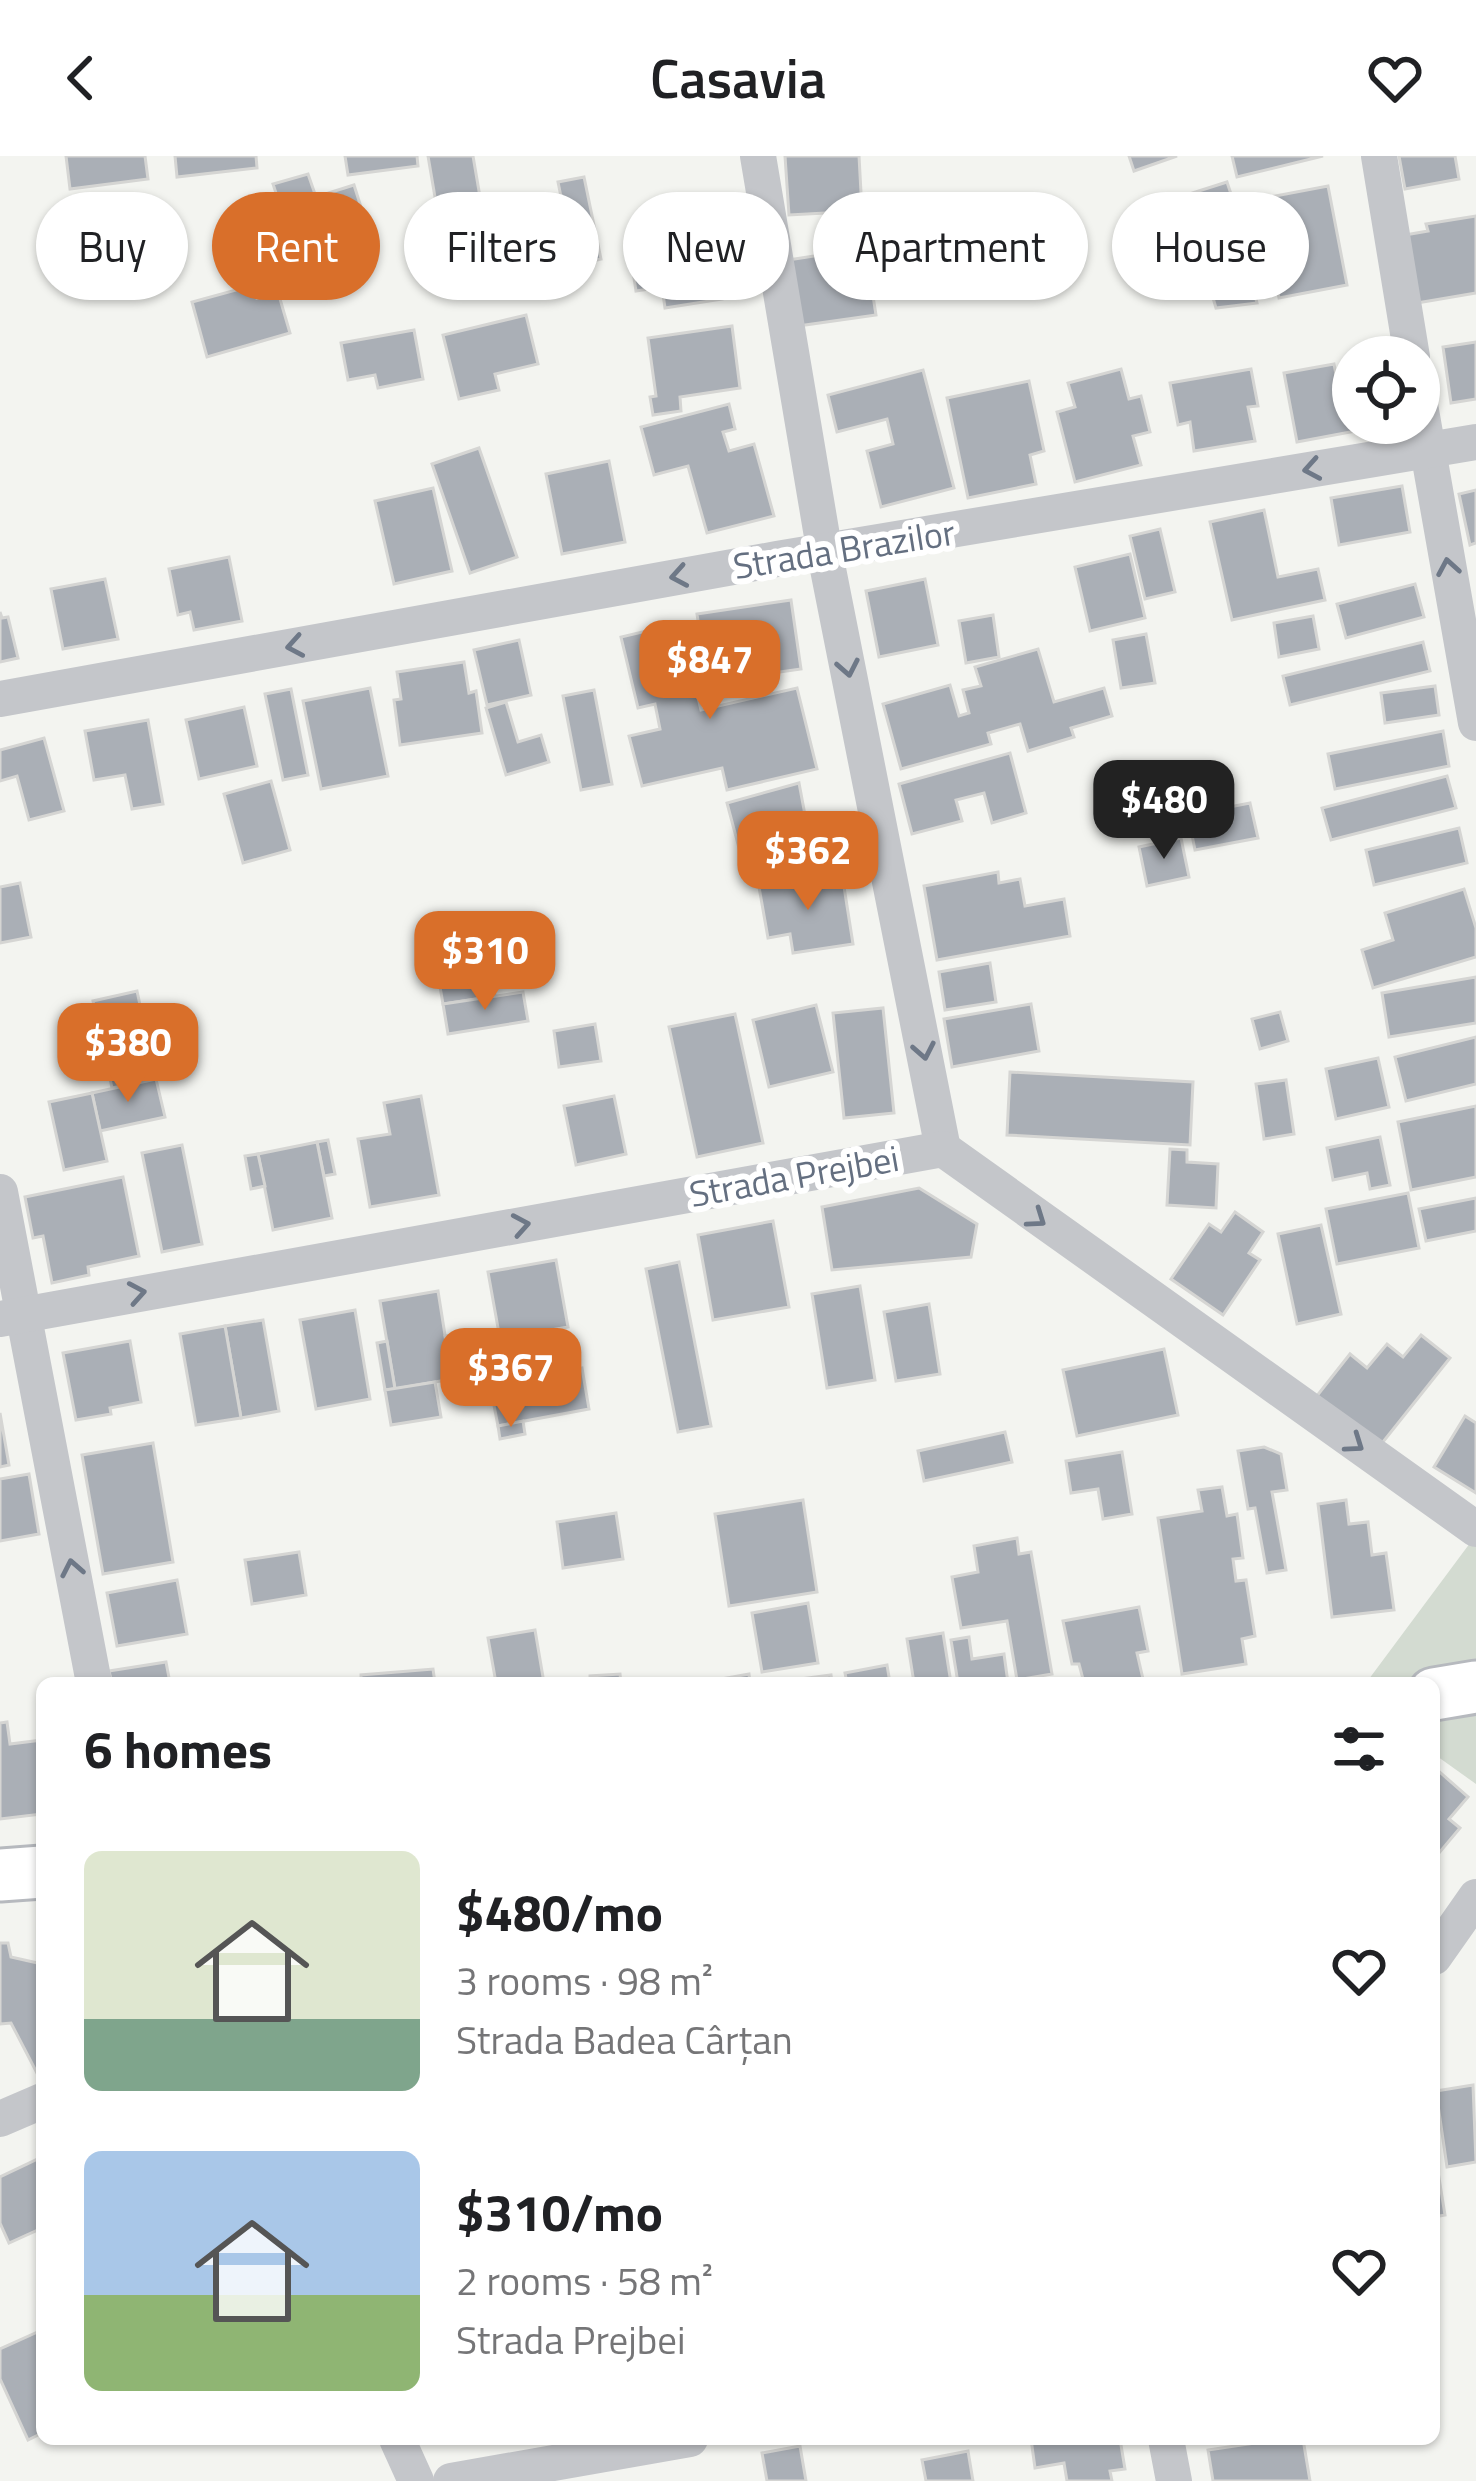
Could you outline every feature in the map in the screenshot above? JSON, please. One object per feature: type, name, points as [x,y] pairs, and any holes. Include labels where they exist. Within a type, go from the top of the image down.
[{"type":"main road","points":[[1440,1693],[1476,1687]]},
{"type":"main road","points":[[0,1875],[36,1872]]},
{"type":"street","points":[[758,156],[825,554],[943,1149]]},
{"type":"street","points":[[1379,156],[1409,336]]},
{"type":"street","name":"Strada Brazilor","points":[[0,699],[777,559],[1476,442]]},
{"type":"street","points":[[1426,444],[1476,723]]},
{"type":"street","name":"Strada Prejbei","points":[[11,1317],[943,1149],[1476,1529]]},
{"type":"street","points":[[0,1192],[11,1317],[93,1677]]},
{"type":"street","points":[[1440,1948],[1476,1897]]},
{"type":"street","points":[[0,2119],[36,2104]]},
{"type":"street","points":[[400,2445],[416,2481]]},
{"type":"street","points":[[451,2481],[656,2445]]},
{"type":"street","points":[[1167,2445],[1174,2481]]},
{"type":"shaded area","points":[[1476,1535],[1476,1784],[1440,1758],[1440,1677],[1370,1677]]},
{"type":"building","points":[[66,156],[145,156],[148,179],[70,189]]},
{"type":"building","points":[[175,156],[256,156],[257,168],[177,177]]},
{"type":"building","points":[[345,156],[417,156],[418,166],[348,175]]},
{"type":"building","points":[[428,156],[473,156],[479,192],[434,192]]},
{"type":"building","points":[[785,156],[859,156],[861,192],[813,192],[813,214],[789,215]]},
{"type":"building","points":[[1129,156],[1177,156],[1134,171]]},
{"type":"building","points":[[1232,156],[1323,156],[1237,177]]},
{"type":"building","points":[[1399,156],[1455,156],[1459,179],[1405,189]]},
{"type":"building","points":[[308,174],[314,192],[276,192],[273,184]]},
{"type":"building","points":[[584,177],[587,192],[560,192],[558,182]]},
{"type":"building","points":[[1227,182],[1230,192],[1196,192]]},
{"type":"building","points":[[1328,186],[1347,285],[1309,292],[1309,192],[1297,192]]},
{"type":"building","points":[[1476,216],[1476,293],[1417,303],[1405,235],[1428,231],[1426,224]]},
{"type":"building","points":[[813,256],[813,300],[874,300],[876,315],[798,326],[789,260]]},
{"type":"building","points":[[212,297],[280,300],[290,333],[207,357],[192,302]]},
{"type":"building","points":[[664,300],[716,300],[665,308]]},
{"type":"building","points":[[1214,300],[1257,303],[1216,308]]},
{"type":"building","points":[[526,315],[538,364],[495,374],[499,390],[459,399],[443,335]]},
{"type":"building","points":[[732,326],[740,388],[680,397],[681,411],[653,415],[650,397],[656,396],[648,338]]},
{"type":"building","points":[[414,330],[423,379],[378,388],[375,375],[348,380],[341,343]]},
{"type":"building","points":[[1476,342],[1476,399],[1451,403],[1443,347]]},
{"type":"building","points":[[1332,364],[1332,435],[1297,442],[1284,373]]},
{"type":"building","points":[[1121,369],[1129,399],[1141,396],[1150,432],[1133,436],[1141,465],[1075,482],[1057,412],[1075,407],[1068,383]]},
{"type":"building","points":[[1251,369],[1258,406],[1248,407],[1255,441],[1194,451],[1190,422],[1178,425],[1170,383]]},
{"type":"building","points":[[923,370],[954,488],[881,507],[867,451],[893,444],[887,419],[837,432],[828,395]]},
{"type":"building","points":[[1029,381],[1044,451],[1030,455],[1036,484],[968,498],[947,398]]},
{"type":"building","points":[[729,404],[735,429],[723,432],[729,451],[754,444],[774,516],[707,533],[688,466],[654,475],[641,427]]},
{"type":"building","points":[[479,448],[517,557],[470,573],[432,464]]},
{"type":"building","points":[[609,461],[625,542],[562,554],[546,474]]},
{"type":"building","points":[[1402,486],[1410,532],[1339,545],[1331,498]]},
{"type":"building","points":[[433,488],[452,571],[394,584],[375,501]]},
{"type":"building","points":[[1476,490],[1476,543],[1470,545],[1459,494]]},
{"type":"building","points":[[1264,510],[1278,577],[1318,569],[1325,600],[1232,620],[1210,522]]},
{"type":"building","points":[[1160,529],[1175,592],[1145,599],[1130,536]]},
{"type":"building","points":[[1130,554],[1145,618],[1090,631],[1075,567]]},
{"type":"building","points":[[229,557],[242,621],[194,630],[190,612],[178,615],[169,569]]},
{"type":"building","points":[[105,579],[118,639],[63,649],[51,589]]},
{"type":"building","points":[[925,579],[938,645],[879,657],[866,591]]},
{"type":"building","points":[[1415,584],[1424,617],[1346,638],[1337,604]]},
{"type":"building","points":[[791,600],[801,669],[707,682],[697,614]]},
{"type":"building","points":[[0,612],[2,618],[8,617],[18,658],[0,662]]},
{"type":"building","points":[[993,615],[999,657],[966,663],[959,621]]},
{"type":"building","points":[[1313,616],[1319,649],[1279,657],[1274,623]]},
{"type":"building","points":[[680,623],[701,710],[797,688],[817,769],[727,790],[722,768],[642,786],[629,736],[660,729],[655,704],[638,708],[621,637]]},
{"type":"building","points":[[1146,634],[1155,683],[1121,688],[1113,640]]},
{"type":"building","points":[[519,640],[531,695],[487,705],[474,650]]},
{"type":"building","points":[[1423,642],[1430,671],[1290,705],[1283,676]]},
{"type":"building","points":[[1038,649],[1054,702],[1104,688],[1112,716],[1071,728],[1074,737],[1028,751],[1020,724],[988,733],[991,744],[901,769],[883,704],[950,685],[959,716],[969,713],[963,690],[981,686],[975,667]]},
{"type":"building","points":[[464,662],[469,693],[476,691],[482,733],[400,745],[394,700],[401,699],[397,672]]},
{"type":"building","points":[[1435,686],[1439,715],[1385,723],[1381,693]]},
{"type":"building","points":[[370,688],[388,776],[321,789],[303,701]]},
{"type":"building","points":[[291,689],[308,775],[283,780],[265,694]]},
{"type":"building","points":[[594,690],[612,784],[581,790],[563,696]]},
{"type":"building","points":[[506,702],[518,742],[541,735],[549,762],[506,775],[486,708]]},
{"type":"building","points":[[244,707],[257,766],[199,779],[186,720]]},
{"type":"building","points":[[148,720],[163,804],[132,809],[125,775],[94,780],[85,731]]},
{"type":"building","points":[[1443,731],[1449,766],[1335,789],[1328,754]]},
{"type":"building","points":[[44,738],[64,811],[29,820],[17,776],[0,781],[0,750]]},
{"type":"building","points":[[1010,753],[1026,813],[992,823],[984,793],[956,800],[962,821],[912,834],[899,784]]},
{"type":"building","points":[[1447,776],[1456,808],[1331,840],[1322,808]]},
{"type":"building","points":[[271,781],[290,850],[243,863],[224,794]]},
{"type":"building","points":[[799,783],[808,831],[788,837],[796,864],[747,878],[727,803]]},
{"type":"building","points":[[1250,803],[1258,838],[1195,850],[1188,815]]},
{"type":"building","points":[[1459,828],[1467,863],[1374,885],[1366,850]]},
{"type":"building","points":[[1181,838],[1189,877],[1147,886],[1139,847]]},
{"type":"building","points":[[998,872],[999,883],[1020,879],[1025,906],[1064,899],[1070,936],[937,960],[924,886]]},
{"type":"building","points":[[842,874],[853,944],[793,953],[790,934],[768,938],[759,887]]},
{"type":"building","points":[[20,883],[31,937],[0,943],[0,887]]},
{"type":"building","points":[[1464,889],[1476,928],[1476,957],[1373,988],[1362,950],[1393,940],[1385,913]]},
{"type":"building","points":[[990,963],[996,1002],[945,1010],[939,972]]},
{"type":"building","points":[[492,973],[495,996],[443,1004],[439,981]]},
{"type":"building","points":[[1476,977],[1476,1023],[1389,1037],[1382,993]]},
{"type":"building","points":[[137,991],[156,1079],[112,1088],[93,1001]]},
{"type":"building","points":[[523,992],[528,1021],[448,1034],[443,1004]]},
{"type":"building","points":[[1031,1004],[1039,1051],[952,1067],[944,1019]]},
{"type":"building","points":[[816,1005],[833,1072],[769,1087],[753,1020]]},
{"type":"building","points":[[883,1008],[894,1113],[844,1118],[833,1013]]},
{"type":"building","points":[[1280,1012],[1288,1041],[1260,1049],[1252,1019]]},
{"type":"building","points":[[735,1014],[763,1143],[697,1157],[669,1027]]},
{"type":"building","points":[[595,1024],[601,1061],[559,1067],[554,1031]]},
{"type":"building","points":[[1476,1037],[1476,1084],[1406,1101],[1395,1057]]},
{"type":"building","points":[[1378,1058],[1389,1107],[1336,1119],[1326,1069]]},
{"type":"building","points":[[1010,1072],[1193,1082],[1190,1145],[1007,1135]]},
{"type":"building","points":[[156,1079],[165,1117],[100,1131],[92,1093]]},
{"type":"building","points":[[1286,1080],[1294,1134],[1264,1139],[1256,1084]]},
{"type":"building","points":[[92,1093],[107,1161],[64,1170],[49,1102]]},
{"type":"building","points":[[421,1096],[439,1195],[370,1207],[358,1139],[390,1134],[384,1103]]},
{"type":"building","points":[[614,1096],[626,1154],[576,1165],[564,1106]]},
{"type":"building","points":[[1476,1106],[1476,1177],[1411,1190],[1398,1122]]},
{"type":"building","points":[[1380,1137],[1390,1185],[1370,1189],[1367,1173],[1333,1180],[1327,1148]]},
{"type":"building","points":[[328,1140],[335,1174],[324,1176],[317,1142]]},
{"type":"building","points":[[317,1142],[332,1218],[273,1230],[258,1154]]},
{"type":"building","points":[[182,1145],[202,1244],[162,1252],[142,1153]]},
{"type":"building","points":[[1170,1149],[1187,1150],[1187,1162],[1218,1164],[1216,1208],[1167,1205]]},
{"type":"building","points":[[258,1154],[265,1186],[251,1189],[245,1156]]},
{"type":"building","points":[[123,1177],[139,1256],[88,1267],[89,1275],[52,1283],[43,1236],[33,1238],[25,1197]]},
{"type":"building","points":[[919,1188],[977,1224],[971,1257],[832,1270],[822,1207]]},
{"type":"building","points":[[1408,1193],[1419,1248],[1337,1264],[1326,1209]]},
{"type":"building","points":[[1476,1198],[1476,1231],[1426,1241],[1419,1209]]},
{"type":"building","points":[[1235,1212],[1263,1232],[1249,1253],[1260,1260],[1223,1315],[1171,1279],[1209,1224],[1221,1232]]},
{"type":"building","points":[[773,1221],[789,1307],[713,1320],[698,1235]]},
{"type":"building","points":[[1321,1225],[1341,1314],[1297,1324],[1278,1234]]},
{"type":"building","points":[[556,1260],[568,1327],[500,1339],[488,1272]]},
{"type":"building","points":[[679,1262],[711,1426],[678,1432],[646,1269]]},
{"type":"building","points":[[860,1286],[875,1380],[827,1388],[812,1294]]},
{"type":"building","points":[[438,1291],[452,1379],[395,1389],[380,1301]]},
{"type":"building","points":[[929,1304],[940,1374],[896,1381],[884,1312]]},
{"type":"building","points":[[355,1310],[370,1399],[316,1409],[300,1320]]},
{"type":"building","points":[[263,1320],[279,1411],[241,1418],[225,1326]]},
{"type":"building","points":[[225,1326],[241,1418],[196,1425],[180,1334]]},
{"type":"building","points":[[465,1333],[472,1376],[452,1379],[445,1336]]},
{"type":"building","points":[[1421,1335],[1450,1358],[1379,1447],[1316,1397],[1350,1354],[1367,1368],[1387,1344],[1403,1357]]},
{"type":"building","points":[[130,1341],[141,1402],[76,1420],[63,1353]]},
{"type":"building","points":[[387,1341],[395,1389],[385,1390],[377,1343]]},
{"type":"building","points":[[1164,1349],[1178,1415],[1077,1436],[1063,1370]]},
{"type":"building","points":[[582,1368],[589,1409],[498,1426],[490,1385]]},
{"type":"building","points":[[435,1382],[441,1417],[391,1425],[385,1390]]},
{"type":"building","points":[[0,1413],[9,1465],[0,1467]]},
{"type":"building","points":[[1465,1416],[1476,1423],[1476,1493],[1434,1467]]},
{"type":"building","points":[[523,1421],[525,1434],[500,1439],[498,1426]]},
{"type":"building","points":[[1005,1432],[1012,1462],[924,1481],[918,1451]]},
{"type":"building","points":[[153,1443],[173,1562],[103,1574],[82,1455]]},
{"type":"building","points":[[1264,1447],[1281,1454],[1287,1490],[1272,1492],[1286,1570],[1267,1573],[1255,1508],[1248,1509],[1238,1451]]},
{"type":"building","points":[[1122,1452],[1132,1514],[1103,1519],[1098,1489],[1071,1493],[1066,1461]]},
{"type":"building","points":[[29,1474],[39,1534],[0,1541],[0,1479]]},
{"type":"building","points":[[1222,1487],[1227,1516],[1237,1514],[1243,1558],[1233,1559],[1236,1581],[1246,1580],[1255,1636],[1242,1639],[1246,1664],[1182,1674],[1158,1518],[1202,1511],[1198,1490]]},
{"type":"building","points":[[803,1500],[817,1592],[729,1606],[715,1514]]},
{"type":"building","points":[[1346,1500],[1349,1524],[1368,1522],[1372,1555],[1386,1553],[1394,1610],[1332,1617],[1318,1504]]},
{"type":"building","points":[[616,1513],[623,1559],[563,1568],[557,1522]]},
{"type":"building","points":[[1017,1538],[1019,1554],[1031,1552],[1052,1674],[1016,1677],[1007,1621],[961,1628],[952,1577],[978,1572],[974,1546]]},
{"type":"building","points":[[299,1552],[306,1595],[252,1604],[245,1560]]},
{"type":"building","points":[[177,1580],[187,1634],[117,1646],[107,1593]]},
{"type":"building","points":[[808,1603],[818,1663],[762,1672],[752,1613]]},
{"type":"building","points":[[1139,1607],[1148,1651],[1137,1653],[1143,1677],[1082,1677],[1079,1664],[1072,1664],[1063,1621]]},
{"type":"building","points":[[535,1630],[543,1677],[495,1677],[488,1638]]},
{"type":"building","points":[[943,1633],[950,1677],[913,1677],[907,1639]]},
{"type":"building","points":[[969,1637],[972,1659],[1004,1654],[1007,1677],[957,1677],[951,1640]]},
{"type":"building","points":[[166,1662],[169,1677],[110,1677],[109,1671]]},
{"type":"building","points":[[887,1665],[889,1677],[846,1677],[845,1673]]},
{"type":"building","points":[[433,1669],[434,1677],[361,1677]]},
{"type":"building","points":[[7,1722],[10,1744],[36,1741],[36,1815],[0,1819],[0,1723]]},
{"type":"building","points":[[1440,1772],[1468,1797],[1449,1819],[1460,1828],[1440,1852]]},
{"type":"building","points":[[0,1943],[8,1943],[11,1957],[36,1963],[36,2071],[11,2023],[0,2024]]},
{"type":"building","points":[[1473,2085],[1476,2162],[1447,2167],[1440,2090]]},
{"type":"building","points":[[36,2160],[36,2231],[9,2243],[0,2223],[0,2177]]},
{"type":"building","points":[[36,2333],[36,2436],[28,2440],[0,2379],[0,2349]]},
{"type":"building","points":[[1032,2445],[1121,2445],[1125,2469],[1110,2471],[1112,2481],[1067,2481],[1064,2463],[1035,2468]]},
{"type":"building","points":[[1304,2445],[1310,2481],[1213,2481],[1208,2450]]},
{"type":"building","points":[[800,2446],[806,2481],[767,2481],[762,2453]]},
{"type":"building","points":[[968,2451],[973,2481],[926,2481],[922,2460]]}]
